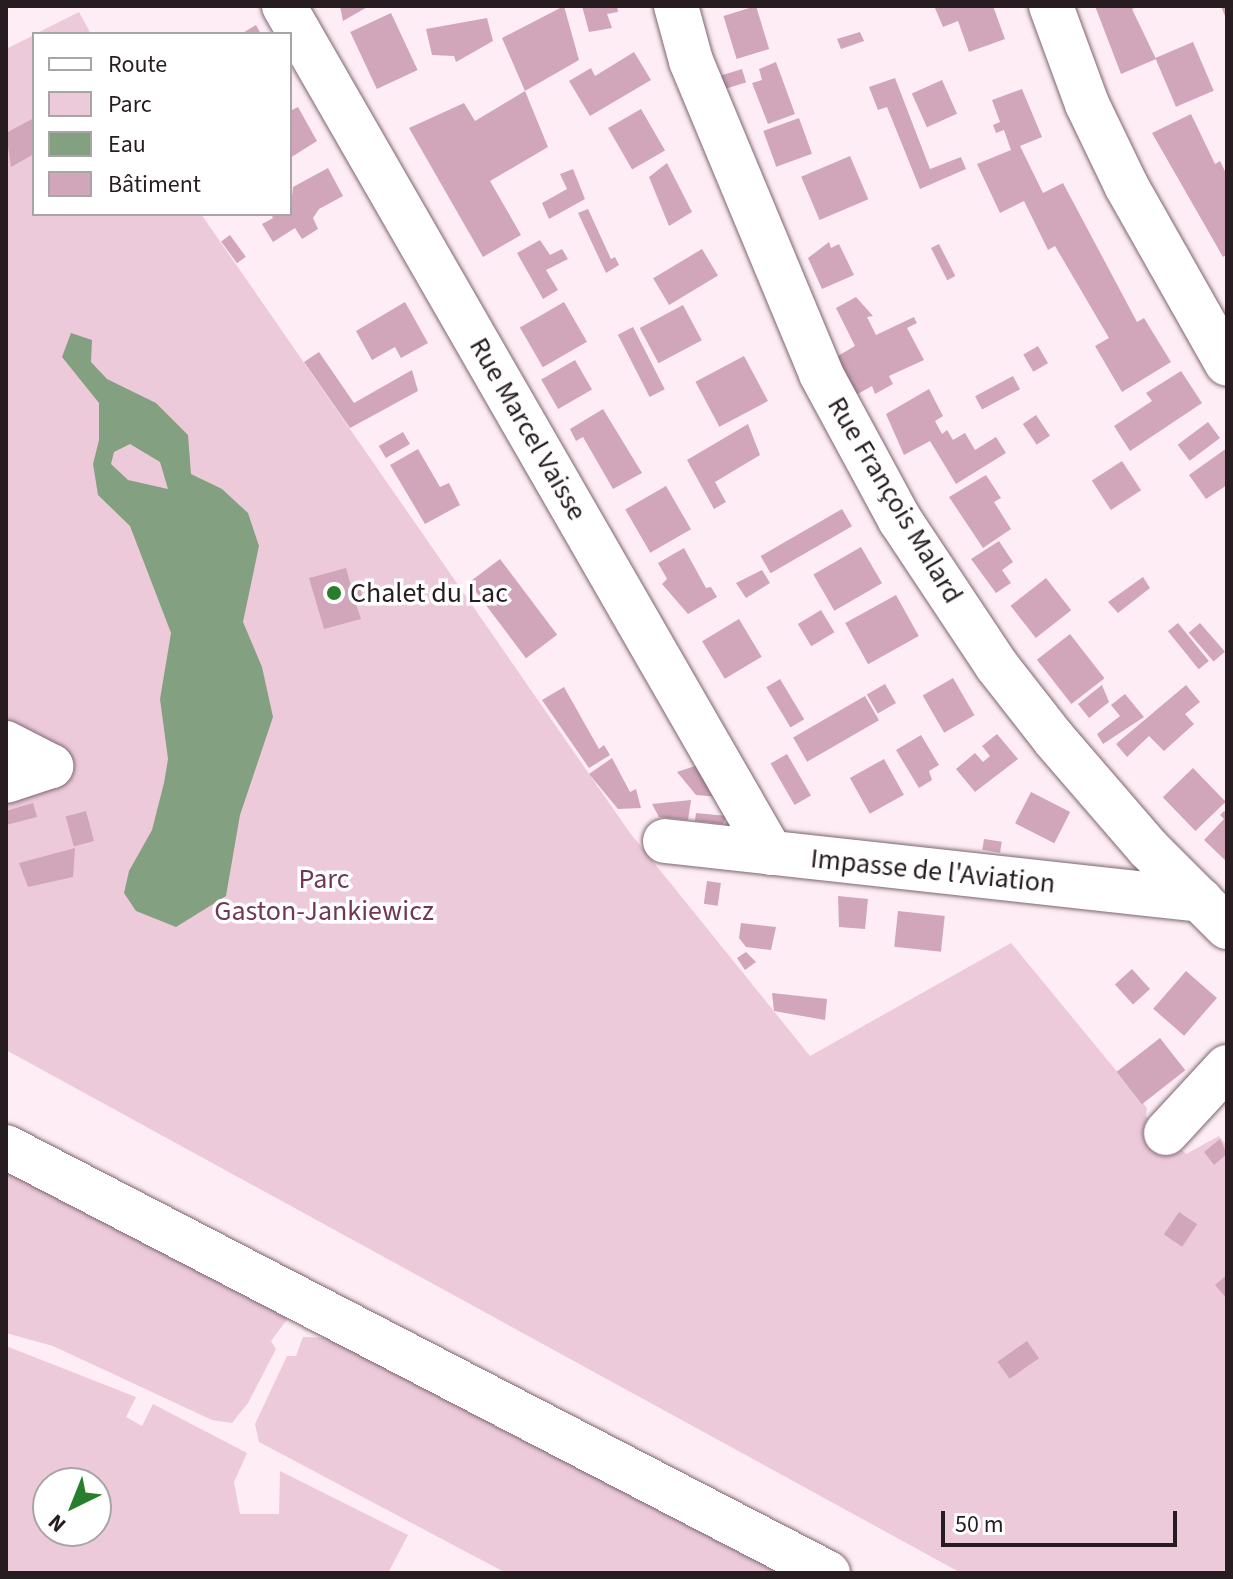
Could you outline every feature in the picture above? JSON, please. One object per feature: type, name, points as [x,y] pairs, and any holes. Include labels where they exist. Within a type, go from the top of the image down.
[{"type":"street","name":"Rue Marcel Vaisse","points":[[284,6],[771,853]]},
{"type":"street","name":"Rue François Malard","points":[[676,6],[691,61],[796,318],[900,520],[997,666],[1054,739],[1148,848],[1214,914]]},
{"type":"street","points":[[1051,6],[1087,104],[1127,187],[1169,270],[1227,364]]},
{"type":"street","points":[[6,743],[51,766],[6,781]]},
{"type":"street","name":"Impasse de l'Aviation","points":[[665,841],[1214,914]]},
{"type":"street","points":[[1166,1133],[1223,1082]]},
{"type":"street","points":[[6,1147],[828,1573]]},
{"type":"green space","points":[[79,12],[90,32],[39,32]]},
{"type":"green space","name":"Parc Gaston-Jankiewicz","points":[[32,36],[32,216],[202,216],[630,833],[810,1056],[1011,943],[1147,1108],[1146,1116],[1186,1154],[1219,1136],[1227,1146],[1227,1573],[961,1573],[6,1050],[6,49]]},
{"type":"green space","points":[[6,1160],[281,1306],[288,1318],[271,1341],[276,1349],[248,1403],[232,1423],[212,1420],[53,1346],[6,1333]]},
{"type":"green space","points":[[303,1337],[334,1338],[800,1573],[506,1573],[259,1442],[255,1424],[287,1356],[296,1356]]},
{"type":"green space","points":[[6,1346],[136,1397],[126,1417],[142,1426],[153,1404],[247,1453],[234,1482],[240,1514],[279,1514],[280,1471],[408,1535],[388,1573],[6,1573]]},
{"type":"water","points":[[71,333],[92,340],[91,362],[107,379],[156,403],[188,435],[191,474],[222,489],[248,513],[259,546],[243,622],[262,667],[273,717],[240,815],[226,896],[176,927],[136,911],[124,893],[129,871],[152,830],[164,783],[168,759],[160,699],[171,633],[130,526],[98,495],[93,464],[99,440],[99,403],[62,357]],"holes":[[[130,444],[160,462],[168,489],[128,480],[111,464],[114,452]]]},
{"type":"building","points":[[340,6],[369,6],[343,21]]},
{"type":"building","points":[[564,6],[579,60],[525,91],[502,38]]},
{"type":"building","points":[[582,6],[617,6],[618,12],[607,14],[612,28],[589,32]]},
{"type":"building","points":[[756,6],[769,49],[737,59],[723,16]]},
{"type":"building","points":[[993,6],[1005,39],[969,52],[958,21],[943,27],[935,8]]},
{"type":"building","points":[[1095,6],[1140,6],[1132,9],[1156,59],[1121,74]]},
{"type":"building","points":[[1221,6],[1227,6],[1227,29],[1225,16]]},
{"type":"building","points":[[391,13],[418,70],[377,89],[350,32]]},
{"type":"building","points":[[487,18],[493,41],[456,62],[454,56],[432,55],[426,29]]},
{"type":"building","points":[[256,25],[260,32],[244,32]]},
{"type":"building","points":[[860,32],[864,41],[841,49],[837,39]]},
{"type":"building","points":[[1193,42],[1214,91],[1176,107],[1155,58]]},
{"type":"building","points":[[634,52],[651,80],[590,116],[569,81],[591,68],[595,76]]},
{"type":"building","points":[[776,62],[795,114],[768,124],[752,83],[762,80],[759,69]]},
{"type":"building","points":[[742,69],[746,82],[720,90],[716,77]]},
{"type":"building","points":[[895,78],[930,169],[961,157],[966,169],[920,189],[887,107],[878,110],[869,87]]},
{"type":"building","points":[[942,80],[957,114],[927,127],[912,93]]},
{"type":"building","points":[[1022,89],[1042,137],[1020,146],[1043,193],[1063,183],[1137,322],[1144,318],[1171,362],[1122,392],[1095,346],[1109,338],[1055,246],[1048,250],[1024,201],[1000,213],[977,164],[1011,150],[1004,130],[996,133],[993,125],[1000,122],[992,100]]},
{"type":"building","points":[[525,91],[548,147],[490,181],[521,235],[483,257],[409,128],[464,103],[475,121]]},
{"type":"building","points":[[298,107],[317,141],[292,157],[292,110]]},
{"type":"building","points":[[641,109],[665,151],[632,170],[608,128]]},
{"type":"building","points":[[1191,114],[1215,164],[1220,161],[1227,175],[1227,254],[1223,257],[1152,133]]},
{"type":"building","points":[[799,118],[812,154],[776,167],[763,131]]},
{"type":"building","points":[[32,119],[32,155],[11,167],[6,133]]},
{"type":"building","points":[[850,156],[868,199],[820,220],[801,177]]},
{"type":"building","points":[[667,163],[692,212],[669,226],[649,177]]},
{"type":"building","points":[[328,168],[343,196],[319,209],[313,218],[318,229],[302,239],[295,228],[273,242],[262,224],[272,216],[292,216],[293,187]]},
{"type":"building","points":[[573,169],[585,199],[549,219],[542,203],[567,189],[560,174]]},
{"type":"building","points":[[588,209],[611,259],[615,257],[619,265],[606,273],[578,213]]},
{"type":"building","points":[[230,235],[246,257],[237,263],[221,241]]},
{"type":"building","points":[[540,240],[550,255],[562,249],[568,259],[546,270],[558,290],[543,299],[517,253]]},
{"type":"building","points":[[829,242],[831,248],[839,244],[854,275],[822,289],[808,258]]},
{"type":"building","points":[[939,244],[955,276],[947,280],[931,248]]},
{"type":"building","points":[[702,249],[718,276],[669,305],[653,278]]},
{"type":"building","points":[[856,297],[873,316],[867,317],[876,335],[914,317],[917,323],[907,328],[924,360],[889,376],[893,384],[875,394],[872,386],[856,395],[836,357],[855,346],[836,308]]},
{"type":"building","points":[[405,302],[428,343],[401,358],[395,347],[372,360],[356,331]]},
{"type":"building","points":[[564,302],[587,342],[543,367],[520,328]]},
{"type":"building","points":[[683,305],[702,340],[659,363],[640,328]]},
{"type":"building","points":[[633,327],[665,389],[650,397],[618,335]]},
{"type":"building","points":[[1038,346],[1048,363],[1033,372],[1023,354]]},
{"type":"building","points":[[319,352],[354,403],[412,370],[418,391],[350,428],[304,362]]},
{"type":"building","points":[[744,356],[768,401],[719,427],[695,382]]},
{"type":"building","points":[[575,360],[592,389],[558,409],[541,380]]},
{"type":"building","points":[[1181,371],[1202,403],[1130,451],[1114,426],[1152,401],[1146,393]]},
{"type":"building","points":[[1013,376],[1020,389],[982,409],[975,396]]},
{"type":"building","points":[[929,389],[943,416],[935,421],[942,434],[947,430],[953,440],[965,433],[975,450],[996,437],[1006,453],[956,484],[930,441],[904,455],[886,414]]},
{"type":"building","points":[[603,409],[642,473],[613,489],[583,437],[576,441],[570,429]]},
{"type":"building","points":[[1036,415],[1050,436],[1037,445],[1023,424]]},
{"type":"building","points":[[1208,422],[1220,438],[1190,461],[1178,445]]},
{"type":"building","points":[[748,424],[760,455],[715,482],[726,502],[714,509],[687,460]]},
{"type":"building","points":[[403,432],[410,444],[386,458],[379,446]]},
{"type":"building","points":[[1227,448],[1227,485],[1206,499],[1189,475]]},
{"type":"building","points":[[418,449],[440,487],[449,483],[460,505],[425,524],[390,465]]},
{"type":"building","points":[[1122,461],[1141,490],[1111,510],[1092,481]]},
{"type":"building","points":[[986,475],[1001,498],[994,502],[1011,529],[983,548],[949,497]]},
{"type":"building","points":[[666,486],[691,529],[650,553],[625,510]]},
{"type":"building","points":[[842,509],[852,526],[771,573],[761,556]]},
{"type":"building","points":[[999,541],[1013,562],[1002,570],[1011,583],[996,593],[971,559]]},
{"type":"building","points":[[861,547],[882,583],[834,611],[813,574]]},
{"type":"building","points":[[684,548],[706,588],[711,587],[717,597],[688,614],[662,584],[667,579],[658,563]]},
{"type":"building","points":[[500,559],[557,635],[526,658],[469,582]]},
{"type":"building","name":"Chalet du Lac","points":[[346,568],[351,586],[359,584],[363,599],[355,601],[361,619],[324,629],[309,578]]},
{"type":"building","points":[[762,570],[770,583],[746,598],[736,583]]},
{"type":"building","points":[[1143,577],[1150,588],[1118,613],[1108,602]]},
{"type":"building","points":[[1046,578],[1071,610],[1036,638],[1011,606]]},
{"type":"building","points":[[896,595],[919,636],[868,664],[845,623]]},
{"type":"building","points":[[821,610],[834,632],[811,646],[798,624]]},
{"type":"building","points":[[739,619],[762,657],[725,679],[702,641]]},
{"type":"building","points":[[1178,623],[1209,661],[1199,669],[1168,631]]},
{"type":"building","points":[[1200,623],[1225,652],[1214,662],[1189,633]]},
{"type":"building","points":[[1070,634],[1104,678],[1071,704],[1037,660]]},
{"type":"building","points":[[953,678],[974,715],[944,733],[923,696]]},
{"type":"building","points":[[780,679],[804,719],[790,728],[766,687]]},
{"type":"building","points":[[885,684],[896,703],[878,714],[867,694]]},
{"type":"building","points":[[1102,685],[1109,702],[1089,718],[1078,704]]},
{"type":"building","points":[[1186,685],[1200,702],[1185,714],[1194,724],[1164,751],[1149,736],[1127,757],[1116,744]]},
{"type":"building","points":[[564,687],[599,749],[604,745],[610,755],[589,768],[542,700]]},
{"type":"building","points":[[1125,694],[1144,717],[1103,744],[1097,734],[1120,716],[1111,705]]},
{"type":"building","points":[[865,696],[879,720],[807,762],[793,738]]},
{"type":"building","points":[[997,734],[1018,759],[975,792],[956,769],[975,753],[983,762],[990,756],[982,746]]},
{"type":"building","points":[[921,735],[939,765],[929,771],[932,780],[919,788],[896,750]]},
{"type":"building","points":[[787,754],[811,796],[795,805],[771,764]]},
{"type":"building","points":[[612,758],[630,792],[636,789],[641,808],[618,809],[589,774]]},
{"type":"building","points":[[884,759],[904,795],[870,814],[850,778]]},
{"type":"building","points":[[701,764],[721,797],[696,795],[677,772]]},
{"type":"building","points":[[1193,768],[1226,802],[1195,831],[1163,797]]},
{"type":"building","points":[[1031,792],[1070,812],[1054,843],[1015,823]]},
{"type":"building","points":[[691,800],[688,820],[659,817],[652,804]]},
{"type":"building","points":[[33,803],[37,817],[6,825],[6,811]]},
{"type":"building","points":[[86,811],[94,841],[74,846],[66,816]]},
{"type":"building","points":[[1224,811],[1227,813],[1227,862],[1204,840],[1224,819],[1220,815]]},
{"type":"building","points":[[696,813],[727,816],[723,824],[695,821]]},
{"type":"building","points":[[984,839],[1002,842],[1000,853],[982,850]]},
{"type":"building","points":[[75,848],[73,877],[28,887],[19,863]]},
{"type":"building","points":[[707,881],[721,883],[718,906],[704,904]]},
{"type":"building","points":[[838,896],[868,899],[865,929],[839,927]]},
{"type":"building","points":[[898,911],[945,916],[941,952],[894,947]]},
{"type":"building","points":[[741,923],[776,927],[771,950],[746,947],[739,938]]},
{"type":"building","points":[[746,952],[756,962],[745,970],[737,958]]},
{"type":"building","points":[[1132,969],[1150,989],[1133,1004],[1115,984]]},
{"type":"building","points":[[1186,971],[1217,998],[1184,1036],[1153,1009]]},
{"type":"building","points":[[772,993],[827,999],[825,1020],[774,1011]]},
{"type":"building","points":[[1160,1038],[1185,1070],[1142,1104],[1117,1072]]},
{"type":"building","points":[[1220,1139],[1227,1154],[1214,1165],[1204,1152]]},
{"type":"building","points":[[1179,1212],[1197,1224],[1182,1247],[1164,1234]]},
{"type":"building","points":[[1227,1275],[1227,1299],[1215,1285]]},
{"type":"building","points":[[1027,1341],[1039,1358],[1010,1379],[998,1362]]},
{"type":"place","name":"Chalet du Lac","points":[[334,593]]}]
